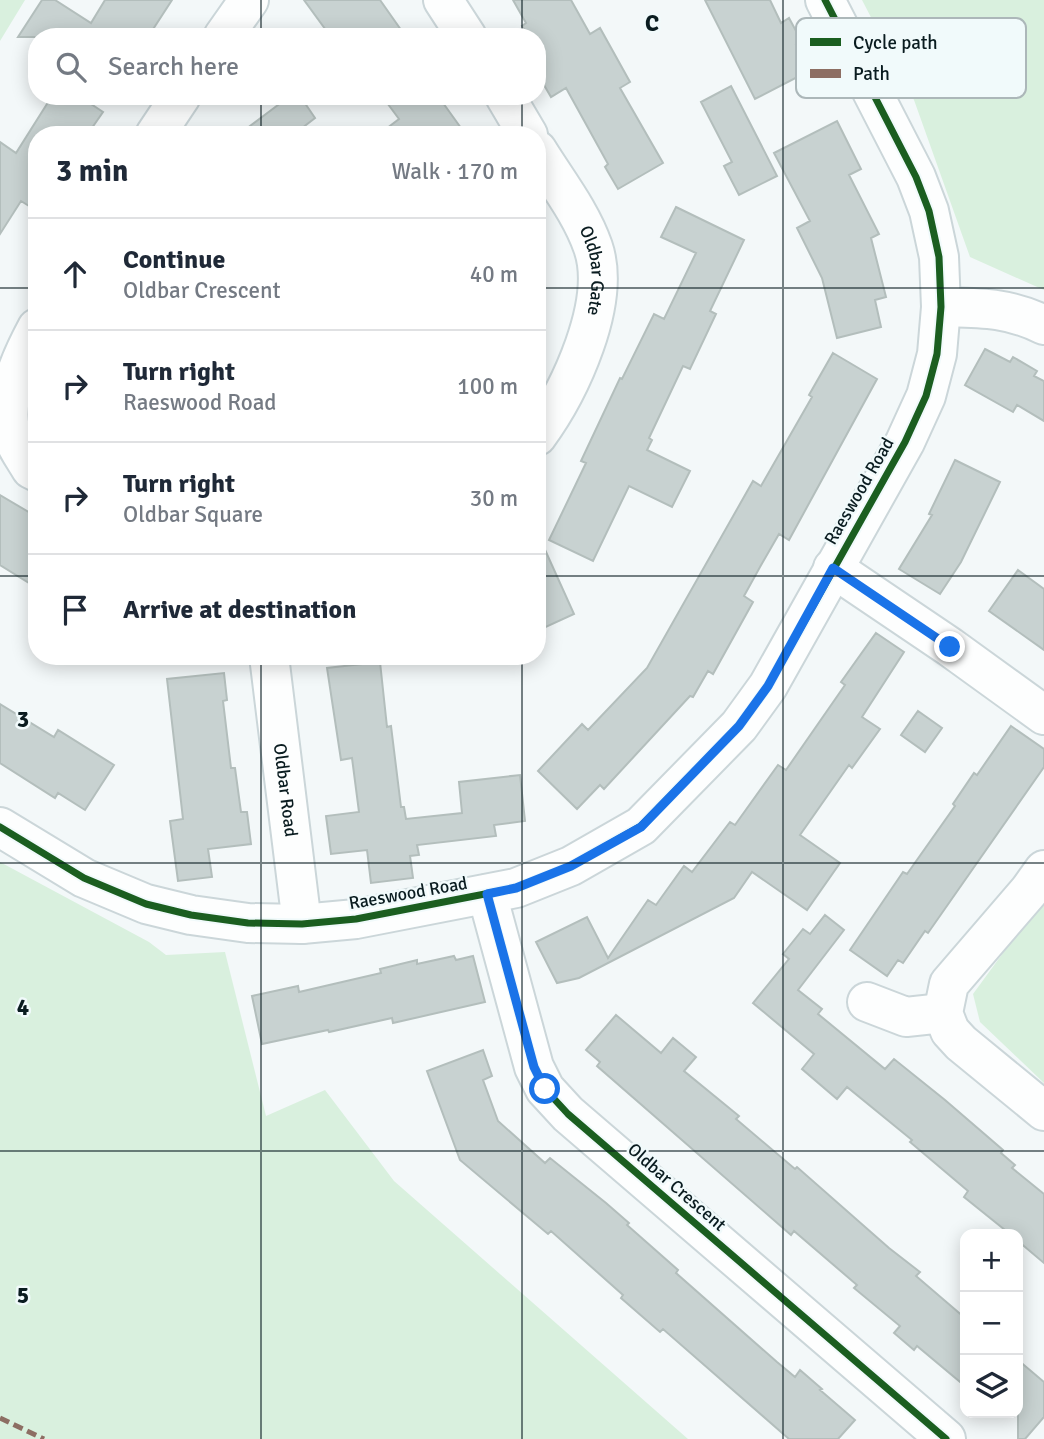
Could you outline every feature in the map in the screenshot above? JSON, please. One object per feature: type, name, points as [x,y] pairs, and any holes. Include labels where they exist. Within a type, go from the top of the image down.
[{"type":"street","points":[[229,28],[249,0]]},
{"type":"street","points":[[443,0],[461,28]]},
{"type":"street","name":"Raeswood Road","points":[[825,0],[834,18]]},
{"type":"street","name":"Raeswood Road","points":[[0,828],[84,878],[146,904],[191,915],[248,923],[302,924],[356,919],[516,888],[571,866],[641,827],[739,726],[768,686],[905,442],[926,397],[936,354],[941,307],[939,257],[929,211],[916,177],[875,98]]},
{"type":"street","points":[[161,126],[175,105]]},
{"type":"street","points":[[510,105],[523,126]]},
{"type":"street","name":"Oldbar Gate","points":[[546,164],[578,214],[594,248],[598,282],[591,328],[570,381],[546,421]]},
{"type":"street","points":[[941,307],[998,308],[1044,324]]},
{"type":"street","points":[[28,345],[11,392],[10,430],[28,463]]},
{"type":"street","points":[[833,568],[1044,715]]},
{"type":"street","name":"Oldbar Road","points":[[270,665],[302,924]]},
{"type":"street","points":[[1044,870],[949,984],[943,1013],[950,1031],[961,1043],[1044,1111]]},
{"type":"street","name":"Oldbar Crescent","points":[[487,894],[534,1067],[545,1089],[568,1114],[946,1439]]},
{"type":"street","points":[[867,1002],[906,1017],[943,1013]]},
{"type":"green space","points":[[0,0],[25,0],[0,41]]},
{"type":"green space","points":[[862,0],[1044,0],[1044,290],[970,257],[913,98],[1026,98],[1026,18],[871,18]]},
{"type":"green space","points":[[0,862],[149,942],[166,955],[225,952],[266,1116],[325,1090],[394,1181],[688,1439],[0,1439]]},
{"type":"green space","points":[[1044,897],[1044,1083],[980,1022],[973,994]]},
{"type":"building","points":[[42,0],[55,0],[91,23],[105,0],[172,0],[154,28],[28,28],[28,37],[18,37]]},
{"type":"building","points":[[304,0],[380,0],[400,28],[324,28]]},
{"type":"building","points":[[513,0],[571,0],[590,34],[600,28],[630,82],[620,88],[663,163],[618,189],[605,167],[608,164],[566,88],[551,97],[546,88],[546,28],[523,28],[526,23]]},
{"type":"building","points":[[705,0],[770,0],[781,23],[789,18],[796,31],[796,78],[755,99]]},
{"type":"building","points":[[731,86],[777,176],[739,195],[724,166],[732,162],[701,102]]},
{"type":"building","points":[[46,105],[92,105],[103,112],[93,126],[33,126]]},
{"type":"building","points":[[278,105],[306,105],[315,118],[305,126],[250,126]]},
{"type":"building","points":[[389,105],[444,105],[460,126],[390,126],[399,119]]},
{"type":"building","points":[[837,121],[861,169],[849,175],[879,234],[871,238],[886,297],[875,300],[881,327],[837,338],[822,278],[797,228],[810,221],[774,153]]},
{"type":"building","points":[[28,134],[28,205],[21,201],[0,234],[0,142],[16,153]]},
{"type":"building","points":[[676,207],[744,240],[710,311],[716,314],[690,369],[683,366],[649,438],[652,440],[647,450],[690,471],[672,507],[629,486],[593,561],[549,540],[586,463],[581,461],[620,378],[622,379],[654,314],[664,319],[696,253],[661,237]]},
{"type":"building","points":[[985,349],[1010,362],[1013,357],[1037,371],[1034,376],[1044,381],[1044,421],[1017,405],[1013,412],[965,385]]},
{"type":"building","points":[[833,353],[877,379],[789,540],[779,534],[760,567],[744,596],[753,602],[713,674],[708,671],[693,697],[690,696],[604,789],[600,785],[577,809],[538,771],[582,724],[588,730],[647,668],[753,481],[761,486],[812,397],[809,395]]},
{"type":"building","points":[[955,460],[1000,482],[961,562],[940,594],[899,569],[932,515],[929,514]]},
{"type":"building","points":[[0,495],[28,512],[28,582],[0,565]]},
{"type":"building","points":[[546,552],[574,614],[546,627]]},
{"type":"building","points":[[1018,570],[1044,589],[1044,650],[989,611]]},
{"type":"building","points":[[876,633],[904,652],[862,717],[880,729],[852,768],[849,765],[800,835],[840,863],[807,910],[752,872],[734,898],[579,978],[557,983],[536,942],[587,917],[608,958],[648,900],[656,905],[684,866],[692,872],[730,822],[735,825],[778,765],[786,770],[845,685],[841,682]]},
{"type":"building","points":[[380,665],[387,727],[391,726],[401,807],[404,807],[406,819],[462,813],[459,782],[520,775],[525,821],[494,825],[496,836],[417,845],[419,855],[410,856],[413,878],[371,883],[367,850],[331,854],[326,816],[359,812],[352,758],[341,760],[327,668]]},
{"type":"building","points":[[224,673],[227,700],[223,701],[231,768],[235,768],[241,812],[247,812],[251,844],[208,849],[212,877],[178,881],[170,821],[183,819],[167,679]]},
{"type":"building","points":[[0,704],[54,737],[58,730],[114,765],[85,810],[58,793],[55,798],[0,763]]},
{"type":"building","points":[[918,711],[942,728],[925,752],[901,735]]},
{"type":"building","points":[[1011,726],[1044,749],[1044,767],[928,933],[925,931],[903,963],[898,960],[887,976],[850,950],[903,872],[907,874],[955,806],[953,804],[974,773],[977,775]]},
{"type":"building","points":[[825,915],[844,930],[798,990],[822,1009],[818,1014],[885,1069],[894,1059],[945,1100],[1003,1150],[1001,1153],[1015,1165],[1012,1168],[1044,1194],[1044,1263],[1023,1245],[1023,1229],[1004,1229],[964,1197],[968,1191],[910,1142],[912,1140],[847,1087],[837,1099],[802,1069],[814,1054],[753,1003],[789,959],[783,954],[803,929],[810,934]]},
{"type":"building","points":[[454,956],[456,960],[473,956],[485,1002],[393,1023],[392,1018],[262,1044],[252,996],[298,986],[299,992],[381,973],[380,969],[417,960],[417,964]]},
{"type":"building","points":[[616,1015],[661,1053],[673,1038],[696,1057],[684,1071],[739,1116],[736,1119],[920,1272],[916,1276],[960,1314],[960,1382],[917,1346],[914,1350],[894,1333],[900,1326],[854,1288],[857,1285],[794,1231],[791,1235],[597,1066],[600,1062],[586,1050]]},
{"type":"building","points":[[483,1050],[492,1076],[483,1080],[498,1121],[545,1163],[550,1158],[606,1203],[678,1270],[676,1273],[795,1377],[800,1370],[822,1389],[820,1390],[855,1420],[838,1439],[789,1439],[663,1329],[660,1332],[621,1298],[623,1295],[551,1231],[548,1234],[460,1160],[427,1071]]},
{"type":"building","points":[[1023,1364],[1044,1382],[1044,1417],[1025,1439],[1018,1439],[1018,1418],[1023,1418]]},
{"type":"marked path","points":[[0,1418],[44,1439]]},
{"type":"cycle path","points":[[825,0],[834,18]]},
{"type":"cycle path","points":[[0,827],[84,878],[146,904],[191,915],[248,923],[302,924],[356,919],[516,888],[571,866],[641,826],[739,726],[768,686],[905,442],[926,396],[937,354],[941,307],[939,257],[929,211],[916,177],[875,98]]},
{"type":"cycle path","points":[[487,894],[534,1067],[545,1089],[568,1114],[946,1439]]},
{"type":"route","points":[[545,1089],[534,1067],[487,894],[516,888],[571,866],[641,827],[739,726],[768,686],[833,568],[950,647]]}]
